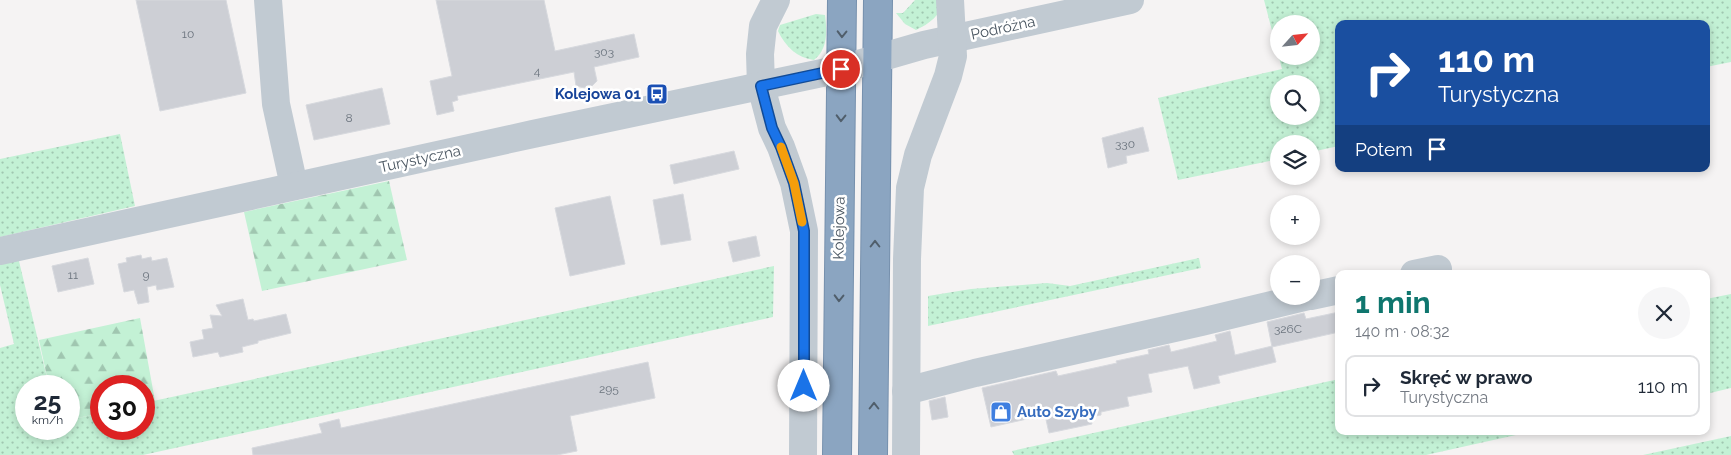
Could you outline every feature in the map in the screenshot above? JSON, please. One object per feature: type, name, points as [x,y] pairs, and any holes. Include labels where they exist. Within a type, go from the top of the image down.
[{"type":"highway","name":"Kolejowa","points":[[837,455],[842,0]]},
{"type":"highway","points":[[873,455],[878,0]]},
{"type":"street","points":[[268,0],[277,107],[294,186]]},
{"type":"street","points":[[776,0],[763,26],[760,54],[761,86],[772,128],[794,183],[804,231],[803,455]]},
{"type":"street","points":[[906,455],[907,259],[910,188],[918,155],[948,76],[953,56],[954,39],[950,0]]},
{"type":"street","name":"Podróżna","points":[[841,69],[924,45],[1130,0]]},
{"type":"street","name":"Turystyczna","points":[[0,250],[841,69]]},
{"type":"street","points":[[1320,294],[1335,291]]},
{"type":"street","points":[[906,391],[975,373],[1272,305]]},
{"type":"green space","points":[[915,0],[944,0],[934,18],[916,30],[905,24],[896,13],[903,13]]},
{"type":"green space","points":[[1264,0],[1731,0],[1731,62],[1710,66],[1710,20],[1335,20],[1335,147],[1320,150],[1320,135],[1270,135],[1270,161],[1178,180],[1158,98],[1282,69],[1281,65],[1320,65],[1320,15],[1270,15],[1270,23]]},
{"type":"green space","points":[[816,14],[825,15],[826,39],[822,51],[814,60],[802,57],[792,50],[784,42],[778,31],[780,25]]},
{"type":"green space","points":[[120,134],[135,206],[0,237],[0,159]]},
{"type":"green space","points":[[389,181],[407,260],[262,291],[244,212]]},
{"type":"green space","points":[[18,257],[46,375],[15,375],[15,440],[80,440],[80,418],[90,415],[90,440],[155,440],[155,401],[774,266],[773,317],[143,455],[0,455],[0,348],[14,344],[0,285],[0,261]]},
{"type":"green space","points":[[1199,258],[1201,268],[928,326],[928,296],[971,289],[1047,283],[1070,286]]},
{"type":"green space","points":[[1731,294],[1731,388],[1710,393],[1710,298]]},
{"type":"green space","points":[[140,318],[150,375],[90,375],[90,415],[80,418],[80,375],[47,375],[39,340]]},
{"type":"green space","points":[[1335,380],[1335,435],[1516,435],[1426,455],[1014,455],[1012,451]]},
{"type":"green space","points":[[1731,436],[1731,455],[1643,455]]},
{"type":"building","points":[[136,0],[226,0],[246,93],[160,111]]},
{"type":"building","points":[[436,0],[544,0],[555,51],[634,34],[639,57],[594,67],[597,81],[592,86],[584,88],[576,86],[574,72],[457,96],[458,100],[452,102],[454,111],[437,115],[430,81],[452,76]]},
{"type":"building","points":[[382,88],[390,124],[314,140],[306,105]]},
{"type":"building","points":[[1143,127],[1149,151],[1126,156],[1127,163],[1108,168],[1102,138]]},
{"type":"building","points":[[734,151],[739,169],[674,184],[670,165]]},
{"type":"building","points":[[683,194],[691,240],[661,245],[653,200]]},
{"type":"building","points":[[610,196],[625,264],[570,276],[555,208]]},
{"type":"building","points":[[756,236],[760,256],[733,262],[728,242]]},
{"type":"building","points":[[141,255],[142,259],[151,257],[152,261],[167,258],[174,287],[157,290],[156,285],[147,287],[149,302],[138,304],[134,290],[124,292],[118,264],[127,262],[126,258]]},
{"type":"building","points":[[88,258],[94,284],[58,292],[52,266]]},
{"type":"building","points":[[243,299],[248,320],[253,319],[254,321],[286,314],[291,333],[242,347],[243,352],[220,357],[218,352],[193,357],[190,342],[204,339],[202,330],[213,328],[210,315],[222,316],[216,305]]},
{"type":"building","points":[[1304,313],[1306,319],[1335,313],[1335,333],[1272,347],[1267,322]]},
{"type":"building","points":[[1230,331],[1235,355],[1272,346],[1276,362],[1218,376],[1220,383],[1194,389],[1188,366],[1148,374],[1152,392],[1127,397],[1129,406],[1101,412],[1101,415],[1090,417],[1092,424],[1049,433],[1045,415],[991,427],[982,388],[1056,371],[1058,376],[1117,363],[1116,361],[1149,354],[1148,350],[1169,345],[1171,352],[1217,341],[1215,335]]},
{"type":"building","points":[[648,362],[655,398],[570,416],[577,451],[557,455],[253,455],[252,448],[322,433],[319,424],[339,419],[341,428]]},
{"type":"building","points":[[945,397],[948,417],[932,420],[929,401]]},
{"type":"slow traffic","points":[[781,147],[794,183],[802,222]]},
{"type":"place","name":"Kolejowa 01","points":[[657,94]]},
{"type":"place","name":"Auto Szyby","points":[[1001,412]]},
{"type":"route","points":[[804,386],[804,231],[794,183],[772,128],[761,86],[841,69]]}]
